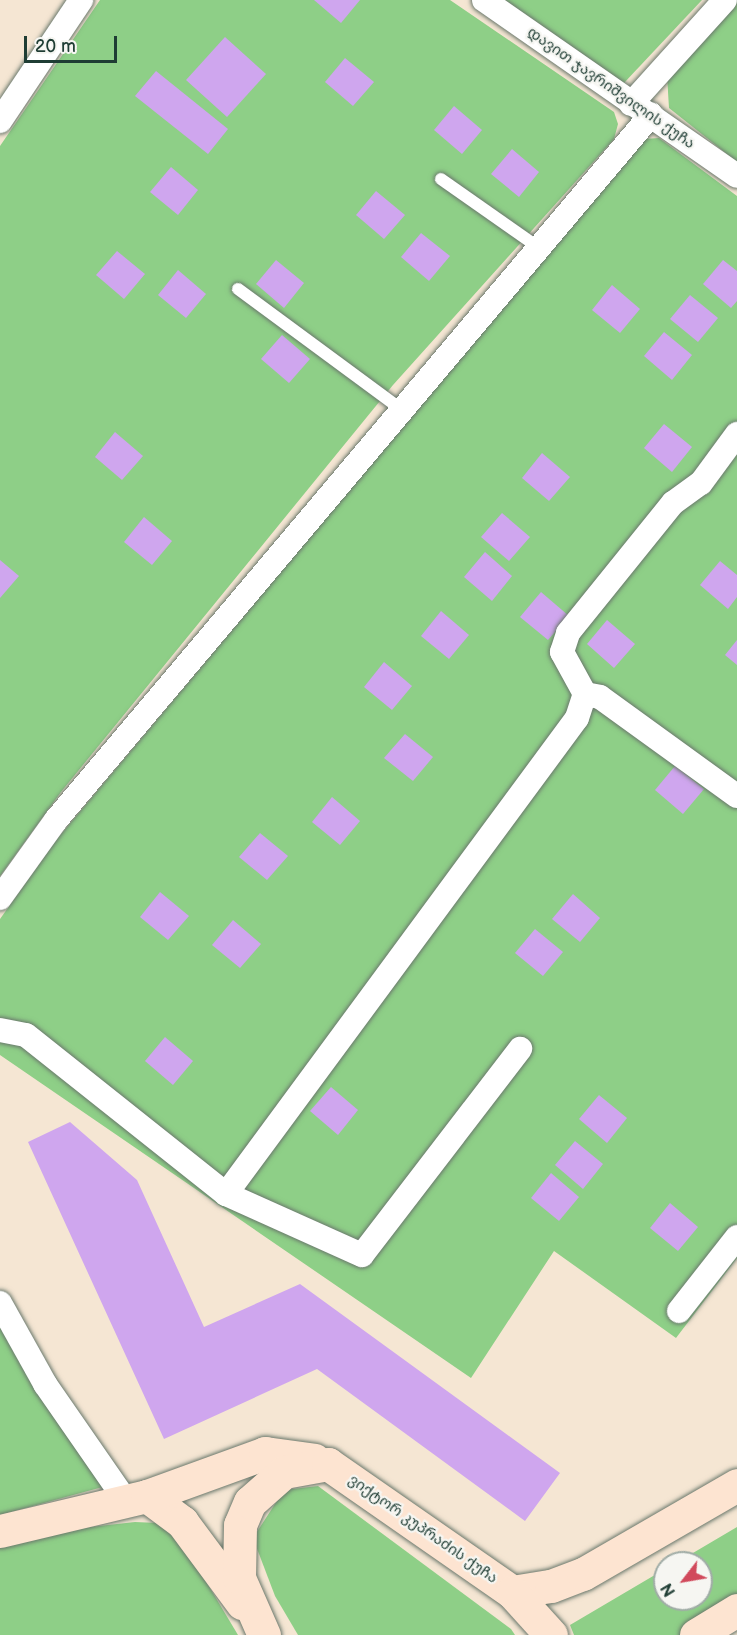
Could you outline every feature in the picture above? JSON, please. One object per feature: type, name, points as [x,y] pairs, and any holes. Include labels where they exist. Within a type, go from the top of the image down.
[{"type":"main road","points":[[0,1531],[137,1498],[265,1454],[328,1464]]},
{"type":"main road","points":[[261,1631],[239,1578],[240,1525],[250,1502],[275,1478],[304,1465],[328,1464]]},
{"type":"main road","name":"ვიქტორ კუპრაძის ქუჩა","points":[[328,1464],[512,1592],[551,1635]]},
{"type":"main road","points":[[512,1592],[551,1586],[583,1574],[737,1485]]},
{"type":"main road","points":[[137,1498],[169,1506],[261,1631]]},
{"type":"main road","points":[[696,1635],[737,1610]]},
{"type":"street","points":[[0,121],[81,0]]},
{"type":"street","name":"დავით ჯავრიშვილის ქუჩა","points":[[484,0],[737,176]]},
{"type":"street","points":[[0,898],[56,820],[539,248],[641,109],[725,0]]},
{"type":"street","points":[[226,1194],[578,718],[585,694],[562,652],[568,633],[673,503],[701,483],[737,434]]},
{"type":"street","points":[[585,694],[600,698],[737,796]]},
{"type":"street","points":[[0,1030],[26,1035],[226,1194],[362,1256],[520,1049]]},
{"type":"street","points":[[679,1311],[737,1237]]},
{"type":"street","points":[[0,1303],[45,1384],[137,1498]]},
{"type":"lane","points":[[441,178],[539,248]]},
{"type":"lane","points":[[238,289],[402,410]]},
{"type":"green space","points":[[100,0],[450,0],[614,112],[618,124],[614,139],[393,385],[61,792],[0,876],[0,146]]},
{"type":"green space","points":[[505,0],[702,0],[624,83]]},
{"type":"green space","points":[[737,0],[737,162],[669,108],[667,75]]},
{"type":"green space","points":[[659,138],[737,196],[737,1258],[676,1338],[554,1251],[471,1378],[0,1055],[0,919],[57,839],[644,139]]},
{"type":"green space","points":[[0,1325],[110,1485],[0,1515]]},
{"type":"green space","points":[[318,1486],[511,1629],[515,1635],[298,1635],[275,1596],[253,1538],[284,1490]]},
{"type":"green space","points":[[135,1522],[158,1523],[186,1548],[238,1635],[0,1635],[0,1537]]},
{"type":"green space","points":[[737,1527],[737,1604],[684,1635],[574,1635],[570,1625],[653,1576],[653,1611],[713,1611],[713,1551],[696,1551]]},
{"type":"building","points":[[314,0],[360,0],[341,23]]},
{"type":"building","points":[[225,37],[266,74],[227,117],[186,80]]},
{"type":"building","points":[[345,58],[374,82],[353,106],[325,82]]},
{"type":"building","points":[[156,71],[228,129],[208,154],[135,96]]},
{"type":"building","points":[[454,106],[482,130],[462,154],[434,130]]},
{"type":"building","points":[[512,149],[539,172],[519,197],[491,174]]},
{"type":"building","points":[[171,167],[198,190],[178,215],[150,192]]},
{"type":"building","points":[[376,191],[405,215],[384,239],[356,215]]},
{"type":"building","points":[[421,233],[450,256],[429,281],[401,257]]},
{"type":"building","points":[[117,251],[145,274],[124,299],[96,275]]},
{"type":"building","points":[[276,260],[304,283],[284,308],[256,284]]},
{"type":"building","points":[[723,260],[737,271],[737,301],[731,308],[703,284]]},
{"type":"building","points":[[178,270],[206,294],[186,318],[158,295]]},
{"type":"building","points":[[612,285],[640,309],[620,333],[592,310]]},
{"type":"building","points":[[690,295],[718,318],[698,342],[670,319]]},
{"type":"building","points":[[664,332],[692,355],[672,380],[644,356]]},
{"type":"building","points":[[282,335],[310,359],[289,383],[261,359]]},
{"type":"building","points":[[664,424],[692,447],[672,472],[644,448]]},
{"type":"building","points":[[115,432],[143,456],[122,480],[95,457]]},
{"type":"building","points":[[542,453],[570,477],[549,501],[522,478]]},
{"type":"building","points":[[502,513],[530,537],[509,561],[481,537]]},
{"type":"building","points":[[144,517],[172,541],[152,565],[124,542]]},
{"type":"building","points":[[485,552],[512,576],[492,601],[464,577]]},
{"type":"building","points":[[0,560],[19,576],[0,598]]},
{"type":"building","points":[[720,561],[737,575],[737,597],[728,609],[700,585]]},
{"type":"building","points":[[541,592],[569,616],[548,640],[520,617]]},
{"type":"building","points":[[441,611],[469,635],[449,659],[421,636]]},
{"type":"building","points":[[607,620],[635,644],[614,668],[587,644]]},
{"type":"building","points":[[737,640],[737,665],[725,655]]},
{"type":"building","points":[[384,662],[412,686],[392,710],[364,687]]},
{"type":"building","points":[[405,734],[433,757],[413,781],[384,758]]},
{"type":"building","points":[[675,766],[704,789],[683,814],[655,790]]},
{"type":"building","points":[[332,797],[360,821],[340,845],[312,822]]},
{"type":"building","points":[[260,833],[288,856],[267,880],[239,857]]},
{"type":"building","points":[[160,892],[189,916],[168,940],[140,917]]},
{"type":"building","points":[[573,894],[600,918],[580,942],[552,919]]},
{"type":"building","points":[[233,920],[261,944],[240,968],[212,945]]},
{"type":"building","points":[[535,929],[563,952],[543,976],[515,953]]},
{"type":"building","points":[[165,1037],[193,1061],[173,1085],[145,1061]]},
{"type":"building","points":[[331,1087],[358,1110],[338,1135],[310,1111]]},
{"type":"building","points":[[599,1095],[627,1118],[607,1143],[579,1119]]},
{"type":"building","points":[[70,1122],[137,1180],[204,1327],[300,1284],[560,1473],[525,1521],[317,1369],[164,1439],[28,1142]]},
{"type":"building","points":[[575,1141],[603,1164],[583,1189],[555,1165]]},
{"type":"building","points":[[551,1173],[579,1197],[559,1221],[531,1198]]},
{"type":"building","points":[[670,1203],[698,1227],[678,1251],[650,1228]]}]
